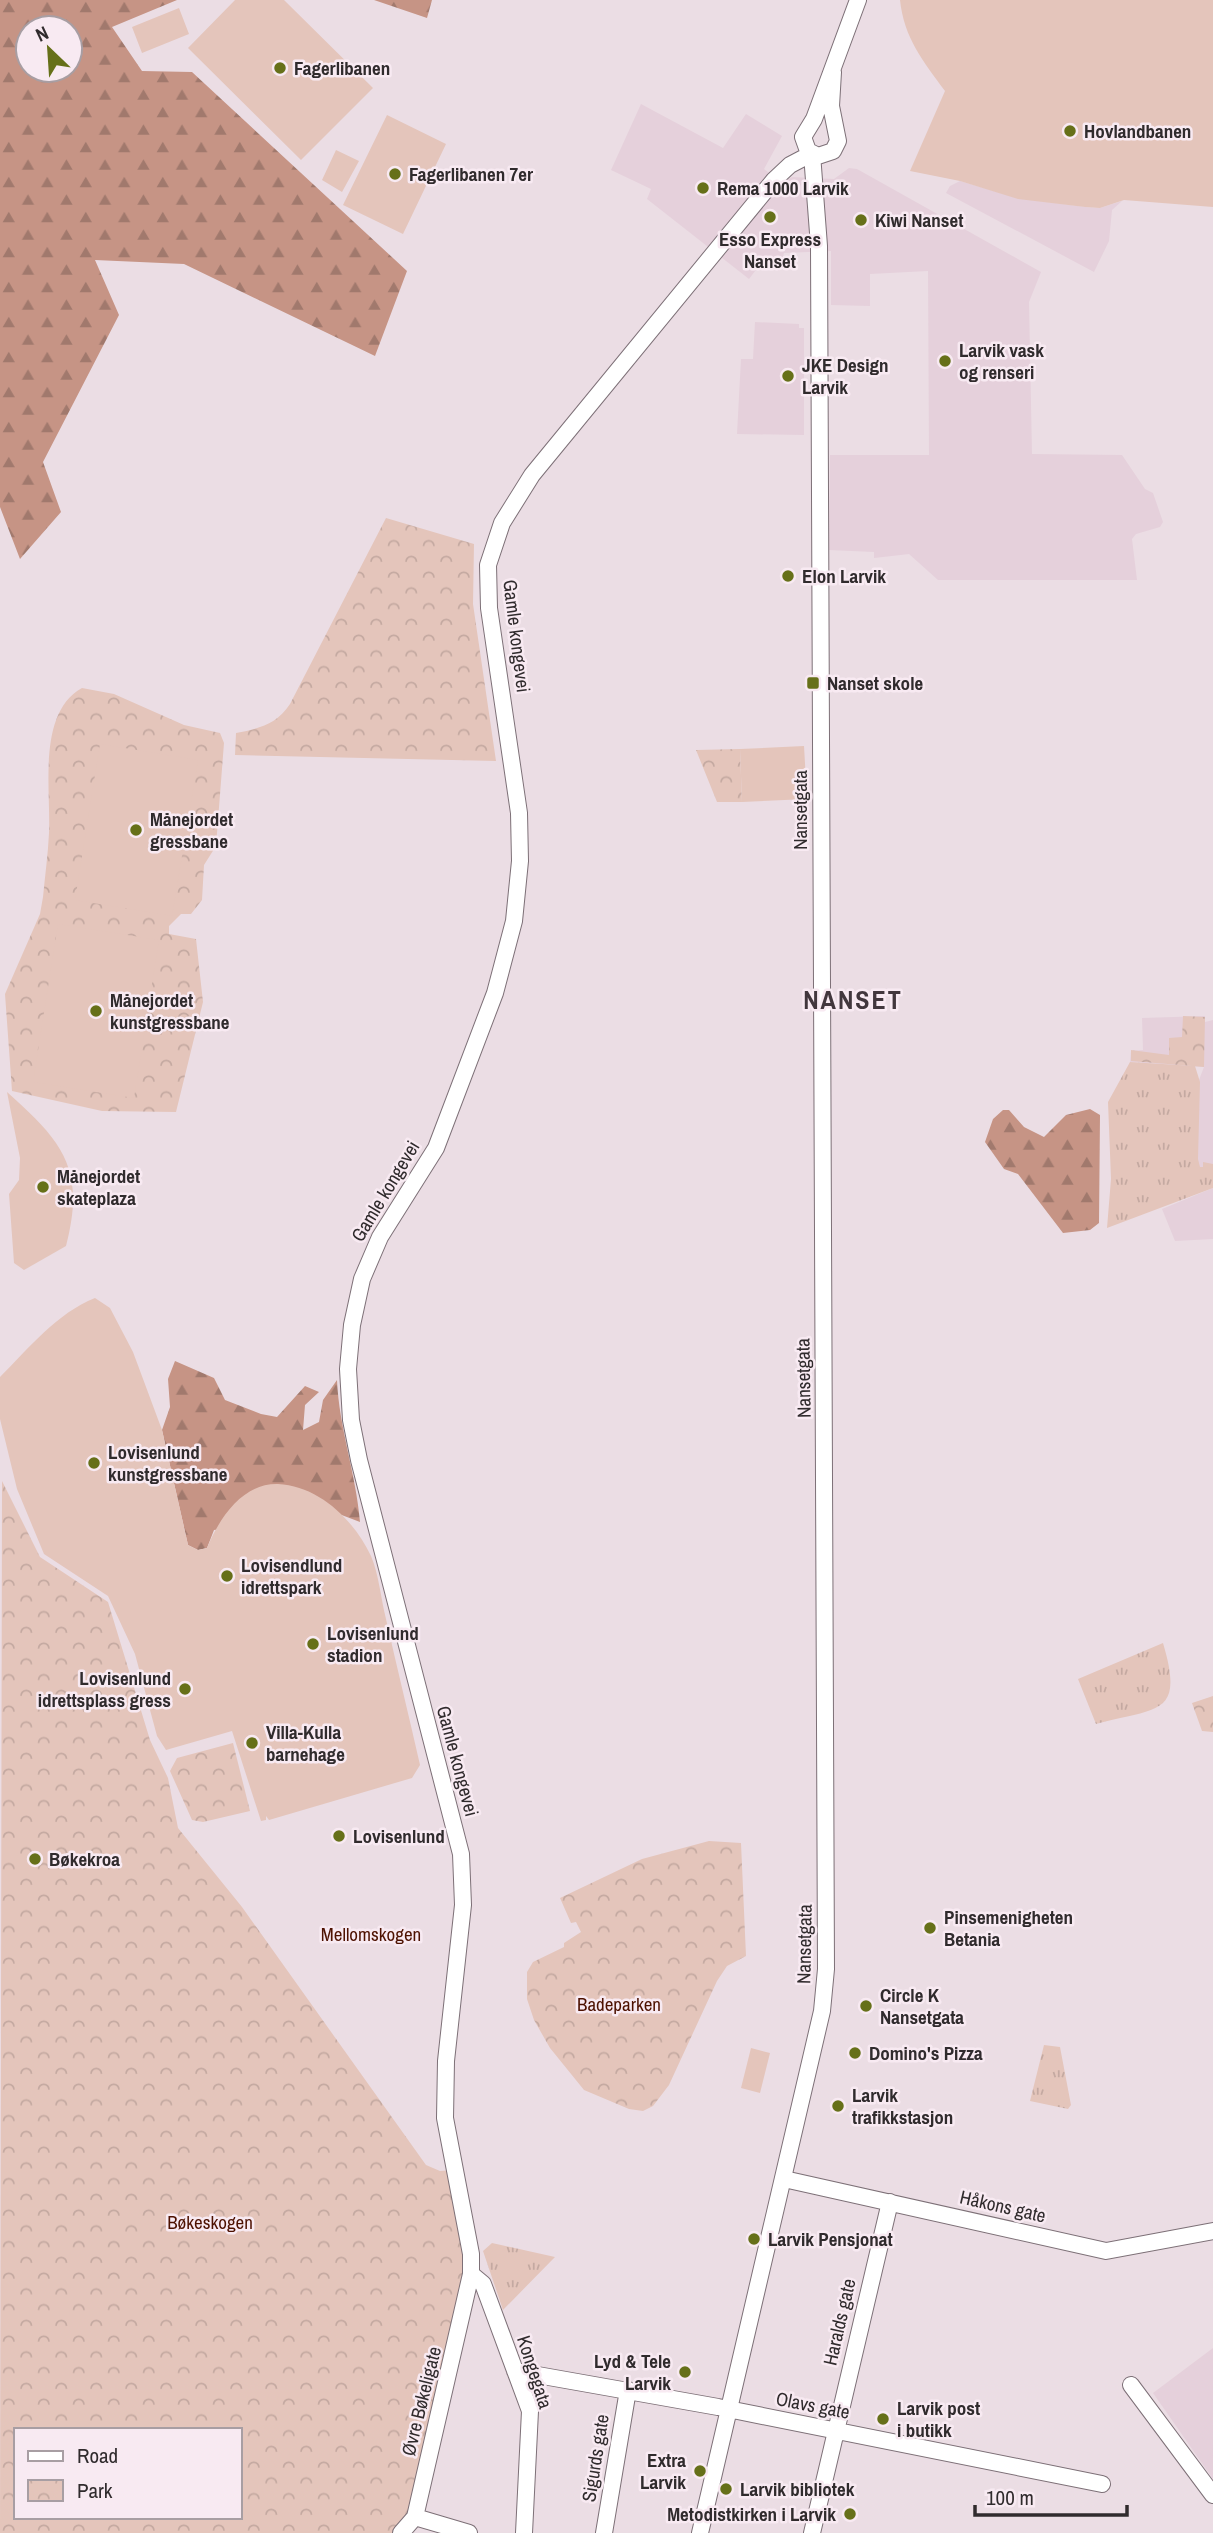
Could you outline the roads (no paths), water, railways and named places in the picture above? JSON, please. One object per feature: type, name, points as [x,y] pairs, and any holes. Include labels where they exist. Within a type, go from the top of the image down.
[{"type":"street","points":[[832,72],[831,106],[838,141],[829,154],[812,154],[805,146],[806,131],[832,72],[858,0]]},
{"type":"street","points":[[806,131],[821,122],[835,129]]},
{"type":"street","name":"Gamle kongevei","points":[[471,2274],[471,2254],[445,2118],[446,2061],[463,1905],[461,1854],[354,1440],[348,1369],[352,1325],[370,1257],[426,1167],[454,1102],[495,993],[514,921],[520,835],[489,608],[488,565],[494,539],[532,475],[774,180],[806,131]]},
{"type":"street","name":"Gamle kongevei","points":[[774,180],[790,165],[812,154]]},
{"type":"street","name":"Nansetgata","points":[[700,2533],[822,2011],[826,1957],[818,207],[812,154]]},
{"type":"street","name":"Nansetgata","points":[[818,207],[829,154]]},
{"type":"street","name":"Håkons gate","points":[[784,2179],[1106,2251],[1213,2231]]},
{"type":"street","name":"Haralds gate","points":[[812,2533],[890,2202]]},
{"type":"street","name":"Kongegata","points":[[471,2274],[483,2284],[530,2412],[524,2533]]},
{"type":"street","name":"Øvre Bøkeligate","points":[[401,2533],[415,2517],[471,2274]]},
{"type":"street","name":"Olavs gate","points":[[514,2371],[628,2389],[1102,2484]]},
{"type":"street","points":[[1131,2385],[1213,2495]]},
{"type":"street","name":"Sigurds gate","points":[[604,2533],[628,2389]]},
{"type":"street","points":[[415,2517],[469,2533]]},
{"type":"place","name":"Fagerlibanen","points":[[280,68]]},
{"type":"place","name":"Hovlandbanen","points":[[1070,131]]},
{"type":"place","name":"Fagerlibanen 7er","points":[[395,174]]},
{"type":"place","name":"Rema 1000 Larvik","points":[[703,188]]},
{"type":"place","name":"Esso Express Nanset","points":[[770,217]]},
{"type":"place","name":"Kiwi Nanset","points":[[861,220]]},
{"type":"place","name":"Larvik vask og renseri","points":[[945,361]]},
{"type":"place","name":"JKE Design Larvik","points":[[788,376]]},
{"type":"place","name":"Elon Larvik","points":[[788,576]]},
{"type":"place","name":"Nanset skole","points":[[813,683]]},
{"type":"place","name":"Månejordet gressbane","points":[[136,830]]},
{"type":"place","name":"Månejordet kunstgressbane","points":[[96,1011]]},
{"type":"place","name":"Månejordet skateplaza","points":[[43,1187]]},
{"type":"place","name":"Lovisenlund kunstgressbane","points":[[94,1463]]},
{"type":"place","name":"Lovisendlund idrettspark","points":[[227,1576]]},
{"type":"place","name":"Lovisenlund stadion","points":[[313,1644]]},
{"type":"place","name":"Lovisenlund idrettsplass gress","points":[[185,1689]]},
{"type":"place","name":"Villa-Kulla barnehage","points":[[252,1743]]},
{"type":"place","name":"Lovisenlund","points":[[339,1836]]},
{"type":"place","name":"Bøkekroa","points":[[35,1859]]},
{"type":"place","name":"Pinsemenigheten Betania","points":[[930,1928]]},
{"type":"place","name":"Circle K Nansetgata","points":[[866,2006]]},
{"type":"place","name":"Domino's Pizza","points":[[855,2053]]},
{"type":"place","name":"Larvik trafikkstasjon","points":[[838,2106]]},
{"type":"place","name":"Larvik Pensjonat","points":[[754,2239]]},
{"type":"place","name":"Lyd & Tele Larvik","points":[[685,2372]]},
{"type":"place","name":"Larvik post i butikk","points":[[883,2419]]},
{"type":"place","name":"Extra Larvik","points":[[700,2471]]},
{"type":"place","name":"Larvik bibliotek","points":[[726,2489]]},
{"type":"place","name":"Metodistkirken i Larvik","points":[[850,2514]]},
{"type":"district","name":"NANSET","points":[[853,1000]]},
{"type":"park label","name":"Mellomskogen","points":[[371,1934]]},
{"type":"park label","name":"Badeparken","points":[[619,2004]]},
{"type":"park label","name":"Bøkeskogen","points":[[210,2222]]}]
